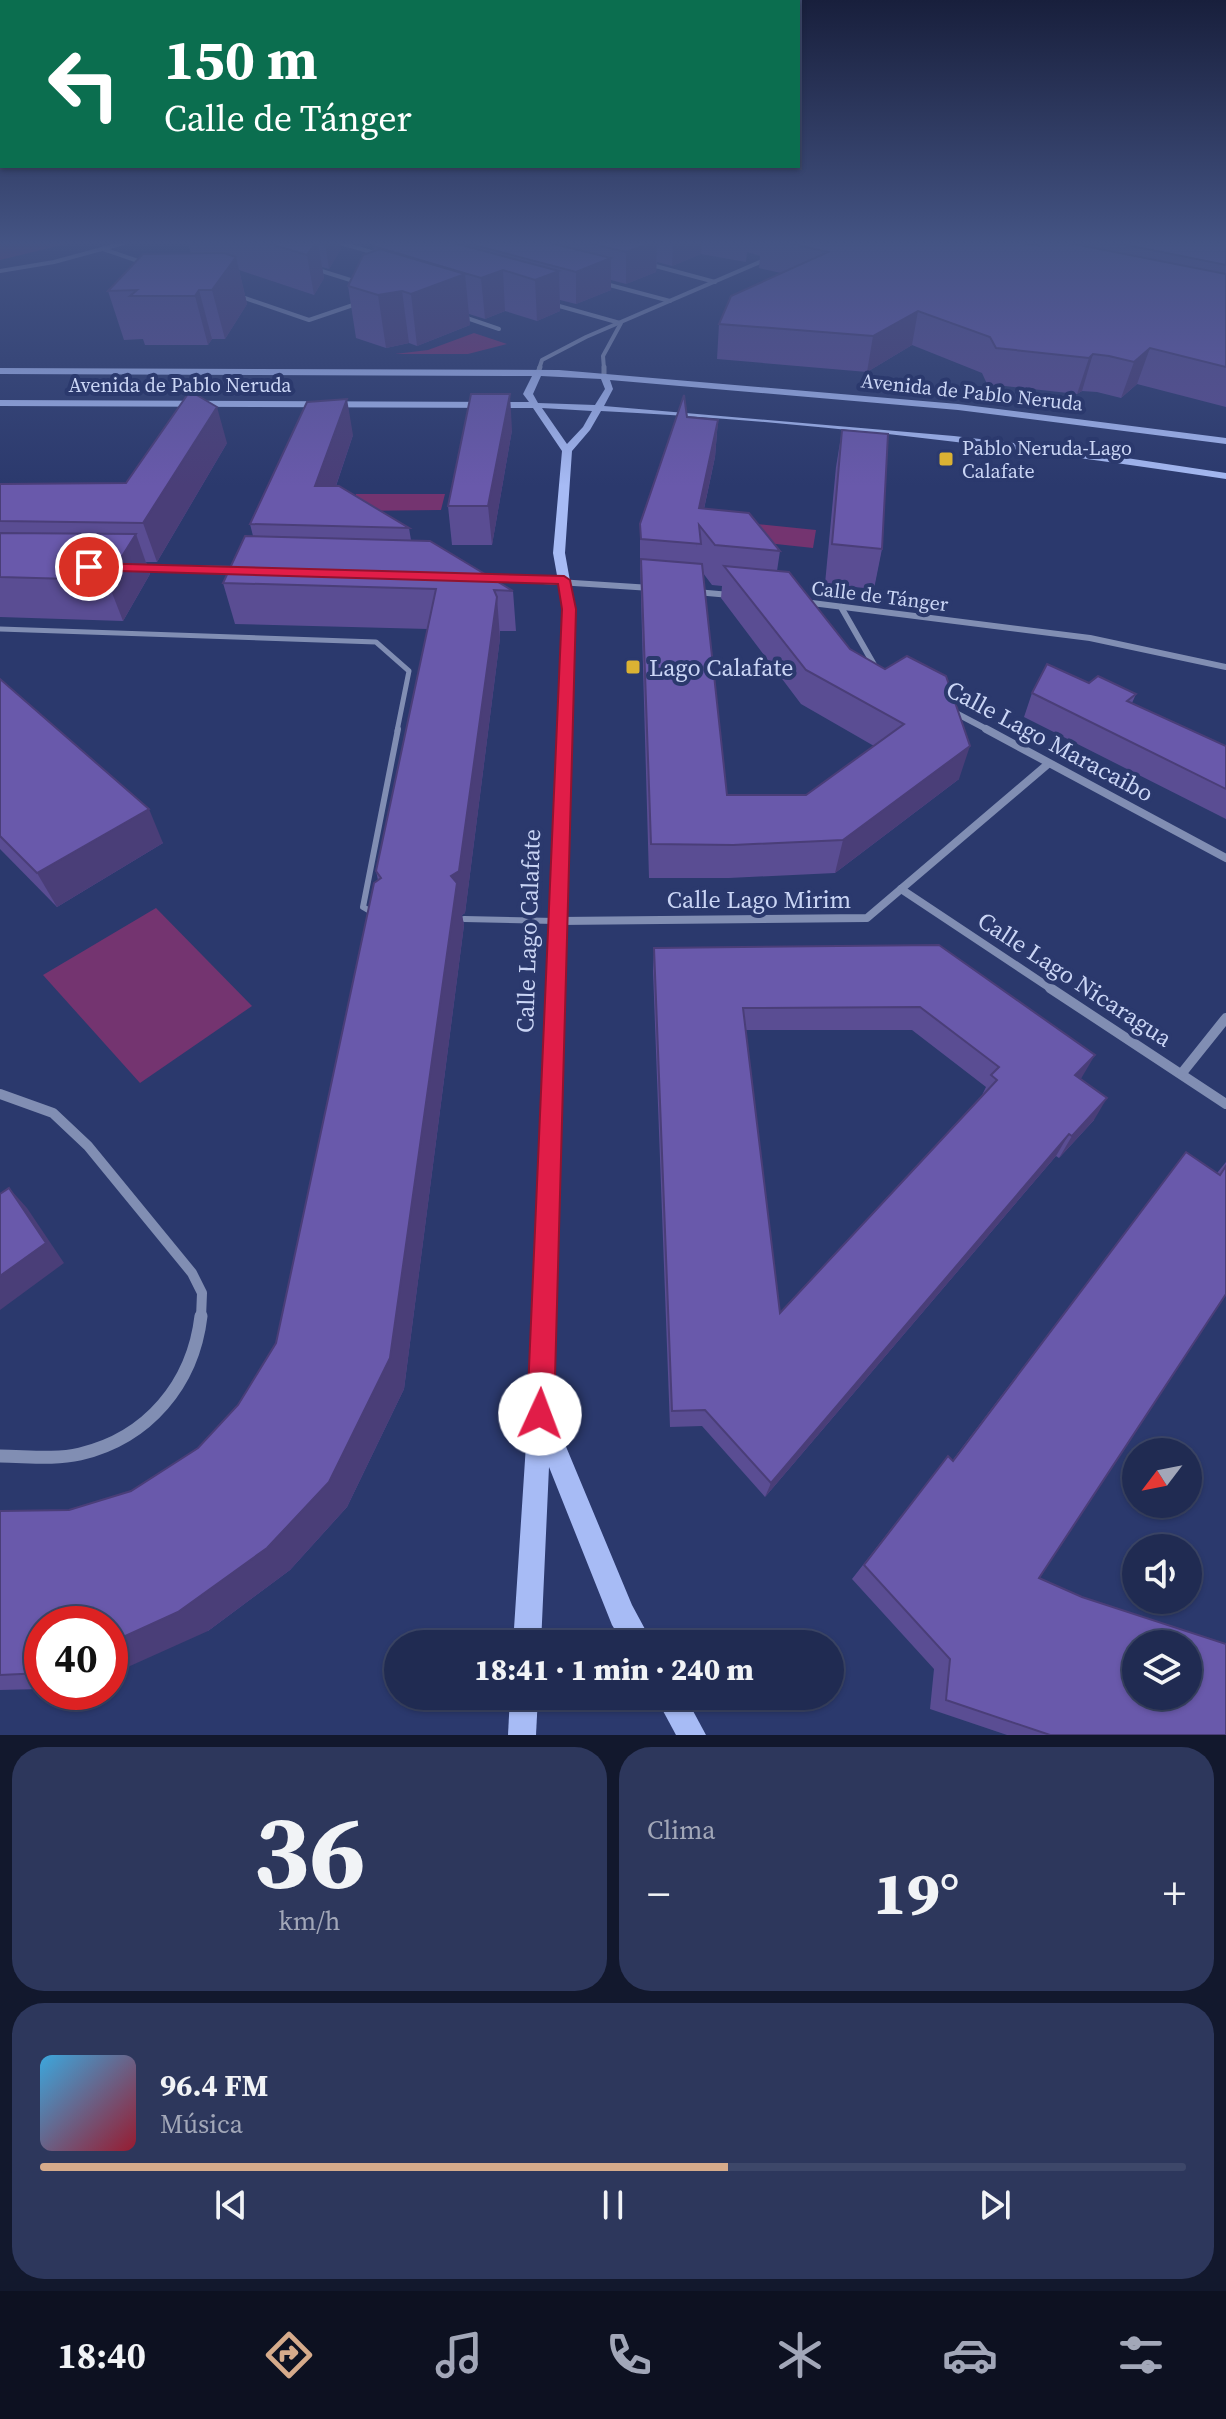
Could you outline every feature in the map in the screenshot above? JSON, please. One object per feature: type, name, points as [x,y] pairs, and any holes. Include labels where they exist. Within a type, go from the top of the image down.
[{"type":"main road","name":"Avenida de Pablo Neruda","points":[[0,371],[538,373],[943,405],[1226,441]]},
{"type":"main road","points":[[538,373],[528,394],[567,451],[599,409],[609,389],[604,377]]},
{"type":"main road","name":"Avenida de Pablo Neruda","points":[[0,403],[491,403],[599,409],[954,439],[1226,476]]},
{"type":"main road","name":"Calle Lago Calafate","points":[[528,1630],[540,1414],[559,921],[569,609],[559,553],[567,451]]},
{"type":"main road","name":"Calle Lago Calafate","points":[[540,1414],[631,1630]]},
{"type":"main road","points":[[522,1735],[523,1710]]},
{"type":"main road","points":[[677,1710],[692,1735]]},
{"type":"street","points":[[484,324],[499,329]]},
{"type":"street","points":[[538,373],[542,360],[619,324]]},
{"type":"street","points":[[604,377],[603,356],[620,324]]},
{"type":"street","points":[[126,568],[252,570]]},
{"type":"street","points":[[470,577],[564,580],[659,589]]},
{"type":"street","points":[[691,592],[739,596]]},
{"type":"street","name":"Calle de Tánger","points":[[800,602],[1090,638],[1226,667]]},
{"type":"street","points":[[841,607],[877,670],[890,677]]},
{"type":"street","name":"Calle Lago Maracaibo","points":[[943,706],[1226,858]]},
{"type":"street","name":"Calle Lago Mirim","points":[[559,921],[867,918],[1048,764]]},
{"type":"street","name":"Calle Lago Nicaragua","points":[[901,889],[1226,1104]]},
{"type":"street","points":[[1182,1073],[1226,1018]]},
{"type":"street","points":[[0,1094],[53,1113],[88,1146],[190,1271],[202,1293],[201,1331],[191,1369],[173,1397],[143,1424],[109,1445],[78,1455],[0,1456]]},
{"type":"lane","points":[[0,629],[376,642],[409,671],[363,907],[385,920]]},
{"type":"lane","points":[[464,919],[559,921]]},
{"type":"shaded area","points":[[474,333],[507,344],[468,354],[395,354],[428,350]]},
{"type":"shaded area","points":[[356,494],[445,494],[441,510],[350,511]]},
{"type":"shaded area","points":[[716,520],[816,530],[813,548],[710,537]]},
{"type":"shaded area","points":[[156,908],[252,1006],[140,1083],[43,975]]},
{"type":"building","points":[[719,324],[895,324],[873,336]]},
{"type":"building","points":[[954,324],[1226,324],[1226,367],[1150,348],[1134,362],[1093,354],[1089,358],[996,348],[990,337]]},
{"type":"building","points":[[190,391],[217,407],[143,523],[0,521],[0,484],[126,483]]},
{"type":"building","points":[[471,394],[510,394],[488,506],[448,506]]},
{"type":"building","points":[[684,395],[687,417],[718,420],[699,508],[749,513],[780,551],[715,545],[699,525],[701,544],[641,539],[640,524]]},
{"type":"building","points":[[347,399],[315,486],[339,486],[409,528],[250,524],[307,402]]},
{"type":"building","points":[[842,430],[888,434],[882,549],[832,544]]},
{"type":"building","points":[[0,533],[136,534],[107,580],[0,577]]},
{"type":"building","points":[[245,536],[430,541],[513,591],[494,590],[497,597],[459,871],[451,876],[457,883],[390,1358],[329,1482],[267,1548],[178,1612],[128,1635],[128,1606],[24,1606],[24,1674],[0,1675],[0,1511],[69,1510],[131,1491],[198,1448],[238,1405],[276,1343],[374,883],[381,878],[376,871],[436,589],[223,583]]},
{"type":"building","points":[[641,559],[702,564],[727,795],[806,795],[904,724],[806,670],[724,566],[789,572],[850,649],[885,669],[907,656],[946,676],[970,746],[843,840],[733,845],[651,844]]},
{"type":"building","points":[[1047,664],[1089,683],[1098,676],[1136,694],[1127,701],[1226,746],[1226,789],[1032,693]]},
{"type":"building","points":[[0,679],[149,809],[37,873],[0,836]]},
{"type":"building","points":[[939,945],[1095,1055],[1075,1075],[1107,1098],[1072,1136],[1069,1134],[771,1483],[705,1410],[672,1411],[654,948]],"holes":[[[920,1007],[999,1067],[991,1075],[997,1080],[780,1313],[743,1008]]]},
{"type":"building","points":[[1186,1152],[1220,1175],[1226,1166],[1226,1294],[1131,1438],[1122,1438],[1122,1452],[1039,1578],[1122,1610],[1122,1614],[1134,1614],[1183,1630],[1122,1630],[1122,1710],[1202,1710],[1202,1636],[1226,1644],[1226,1735],[1050,1735],[946,1700],[950,1659],[864,1565],[948,1456],[953,1461]]},
{"type":"building","points":[[9,1188],[46,1243],[0,1276],[0,1194]]},
{"type":"place","name":"Pablo Neruda-Lago Calafate","points":[[946,459]]},
{"type":"place","name":"Lago Calafate","points":[[633,667]]},
{"type":"route","points":[[89,567],[564,580],[569,609],[540,1414]]}]
